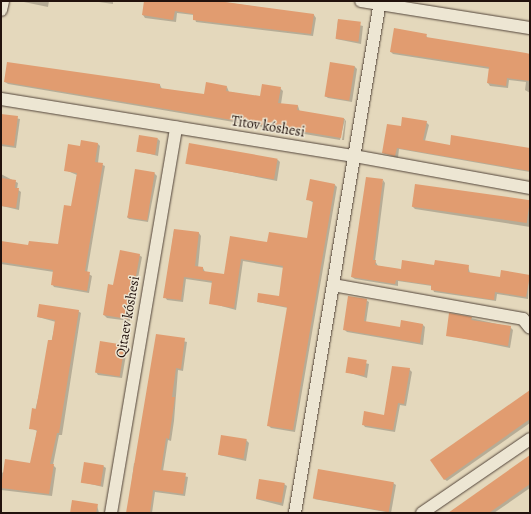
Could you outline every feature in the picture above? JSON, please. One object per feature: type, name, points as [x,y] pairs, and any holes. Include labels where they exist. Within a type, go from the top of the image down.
[{"type":"street","points":[[1,10],[2,1]]},
{"type":"street","points":[[361,1],[380,2],[530,28]]},
{"type":"street","points":[[296,513],[380,2]]},
{"type":"street","name":"Titov kóshesi","points":[[1,99],[354,156],[530,188]]},
{"type":"street","name":"Qitaev kóshesi","points":[[110,513],[176,127]]},
{"type":"street","points":[[333,284],[523,319],[530,328]]},
{"type":"street","points":[[422,513],[530,439]]},
{"type":"building","points":[[144,1],[218,1],[314,14],[311,34],[193,20],[193,14],[175,11],[173,20],[142,15]]},
{"type":"building","points":[[338,19],[361,22],[358,42],[336,39]]},
{"type":"building","points":[[394,28],[427,34],[426,37],[530,54],[530,81],[507,78],[506,86],[487,83],[489,67],[390,52]]},
{"type":"building","points":[[7,62],[160,84],[160,88],[204,94],[206,82],[227,86],[226,91],[260,96],[262,84],[281,87],[278,103],[298,105],[297,110],[344,118],[341,138],[4,82]]},
{"type":"building","points":[[330,62],[355,66],[349,100],[325,97]]},
{"type":"building","points":[[1,114],[18,116],[14,146],[1,144]]},
{"type":"building","points":[[402,117],[427,121],[423,140],[450,145],[451,135],[530,148],[530,171],[397,148],[395,156],[382,153],[387,124],[401,126]]},
{"type":"building","points":[[139,135],[158,138],[155,155],[136,152]]},
{"type":"building","points":[[81,140],[98,143],[95,162],[103,163],[85,271],[90,272],[87,291],[51,285],[53,270],[1,262],[1,241],[28,245],[29,241],[58,244],[64,205],[71,206],[77,173],[64,171],[68,144],[80,146]]},
{"type":"building","points":[[189,143],[278,159],[274,179],[185,164]]},
{"type":"building","points":[[135,169],[155,172],[147,221],[127,217]]},
{"type":"building","points":[[366,177],[383,179],[373,260],[376,260],[375,265],[401,269],[402,260],[434,265],[435,260],[469,265],[468,272],[500,277],[501,270],[530,275],[526,297],[495,292],[494,300],[431,290],[431,285],[396,280],[395,284],[351,277]]},
{"type":"building","points":[[1,178],[16,180],[15,188],[19,188],[16,208],[1,206]]},
{"type":"building","points":[[310,179],[335,184],[293,430],[267,426],[287,307],[257,302],[258,293],[279,296],[283,266],[241,259],[234,308],[209,304],[212,281],[184,277],[181,300],[163,298],[174,229],[199,232],[195,266],[203,267],[203,271],[224,274],[230,236],[267,242],[269,232],[307,238],[313,201],[306,200]]},
{"type":"building","points":[[415,184],[530,200],[527,223],[412,207]]},
{"type":"building","points":[[120,250],[140,254],[128,319],[103,315],[108,284],[113,285]]},
{"type":"building","points":[[348,296],[367,299],[364,321],[400,327],[401,320],[423,324],[420,343],[343,330]]},
{"type":"building","points":[[39,304],[79,310],[59,433],[57,433],[50,464],[54,464],[49,494],[1,488],[5,459],[30,463],[37,430],[29,429],[32,408],[36,409],[48,340],[52,340],[55,320],[37,317]]},
{"type":"building","points":[[449,313],[472,317],[471,320],[511,326],[508,346],[446,336]]},
{"type":"building","points":[[156,334],[185,338],[181,369],[176,368],[172,397],[175,397],[169,439],[166,438],[161,470],[186,473],[183,494],[153,490],[150,513],[126,513]]},
{"type":"building","points":[[100,341],[125,345],[120,377],[95,373]]},
{"type":"building","points":[[348,357],[367,360],[364,376],[345,373]]},
{"type":"building","points":[[392,366],[410,368],[404,404],[398,403],[393,430],[362,425],[364,411],[384,415]]},
{"type":"building","points":[[530,390],[530,419],[444,480],[430,460]]},
{"type":"building","points":[[221,435],[247,439],[244,459],[218,455]]},
{"type":"building","points":[[530,455],[530,484],[489,513],[448,513]]},
{"type":"building","points":[[84,462],[104,465],[100,486],[81,483]]},
{"type":"building","points":[[318,469],[394,482],[389,512],[313,499]]},
{"type":"building","points":[[259,479],[285,483],[282,503],[256,499]]},
{"type":"building","points":[[72,500],[98,504],[96,513],[70,513]]}]
